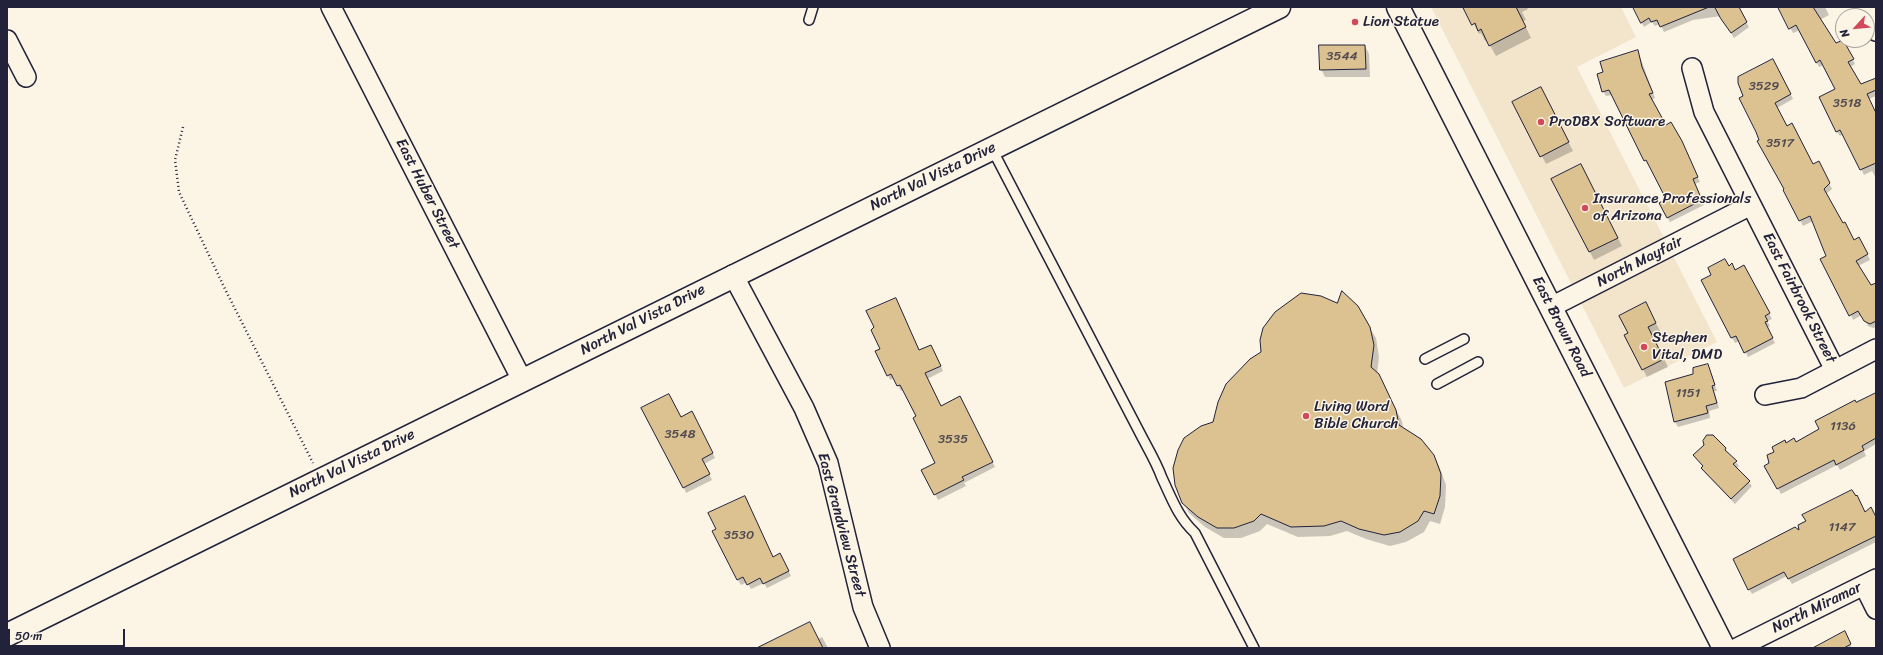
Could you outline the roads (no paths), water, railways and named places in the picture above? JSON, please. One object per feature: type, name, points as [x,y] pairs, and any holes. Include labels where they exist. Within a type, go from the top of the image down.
[{"type":"main road","name":"North Val Vista Drive","points":[[7,635],[733,275],[1279,7]]},
{"type":"main road","name":"East Brown Road","points":[[1398,7],[1724,648]]},
{"type":"street","name":"East Huber Street","points":[[331,7],[522,380]]},
{"type":"street","points":[[1864,7],[1876,31]]},
{"type":"street","points":[[7,40],[26,77]]},
{"type":"street","name":"East Fairbrook Street","points":[[1692,68],[1704,112],[1836,370]]},
{"type":"street","name":"North Mayfair","points":[[1551,307],[1751,205]]},
{"type":"street","name":"East Grandview Street","points":[[733,275],[804,408],[828,463],[863,608],[880,648]]},
{"type":"street","points":[[1766,395],[1801,388],[1876,349]]},
{"type":"street","points":[[1870,582],[1876,609]]},
{"type":"street","name":"North Miramar","points":[[1737,648],[1870,582]]},
{"type":"lane","points":[[809,20],[813,7]]},
{"type":"lane","points":[[992,148],[1143,439],[1174,506],[1185,524],[1195,533],[1254,648]]},
{"type":"lane","points":[[1425,359],[1464,339]]},
{"type":"lane","points":[[1438,384],[1478,362]]},
{"type":"place","name":"Lion Statue","points":[[1355,22]]},
{"type":"place","name":"ProDBX Software","points":[[1541,122]]},
{"type":"place","name":"Insurance Professionals of Arizona","points":[[1585,208]]},
{"type":"place","name":"Stephen Vital, DMD","points":[[1644,347]]},
{"type":"place","name":"Living Word Bible Church","points":[[1306,416]]}]
